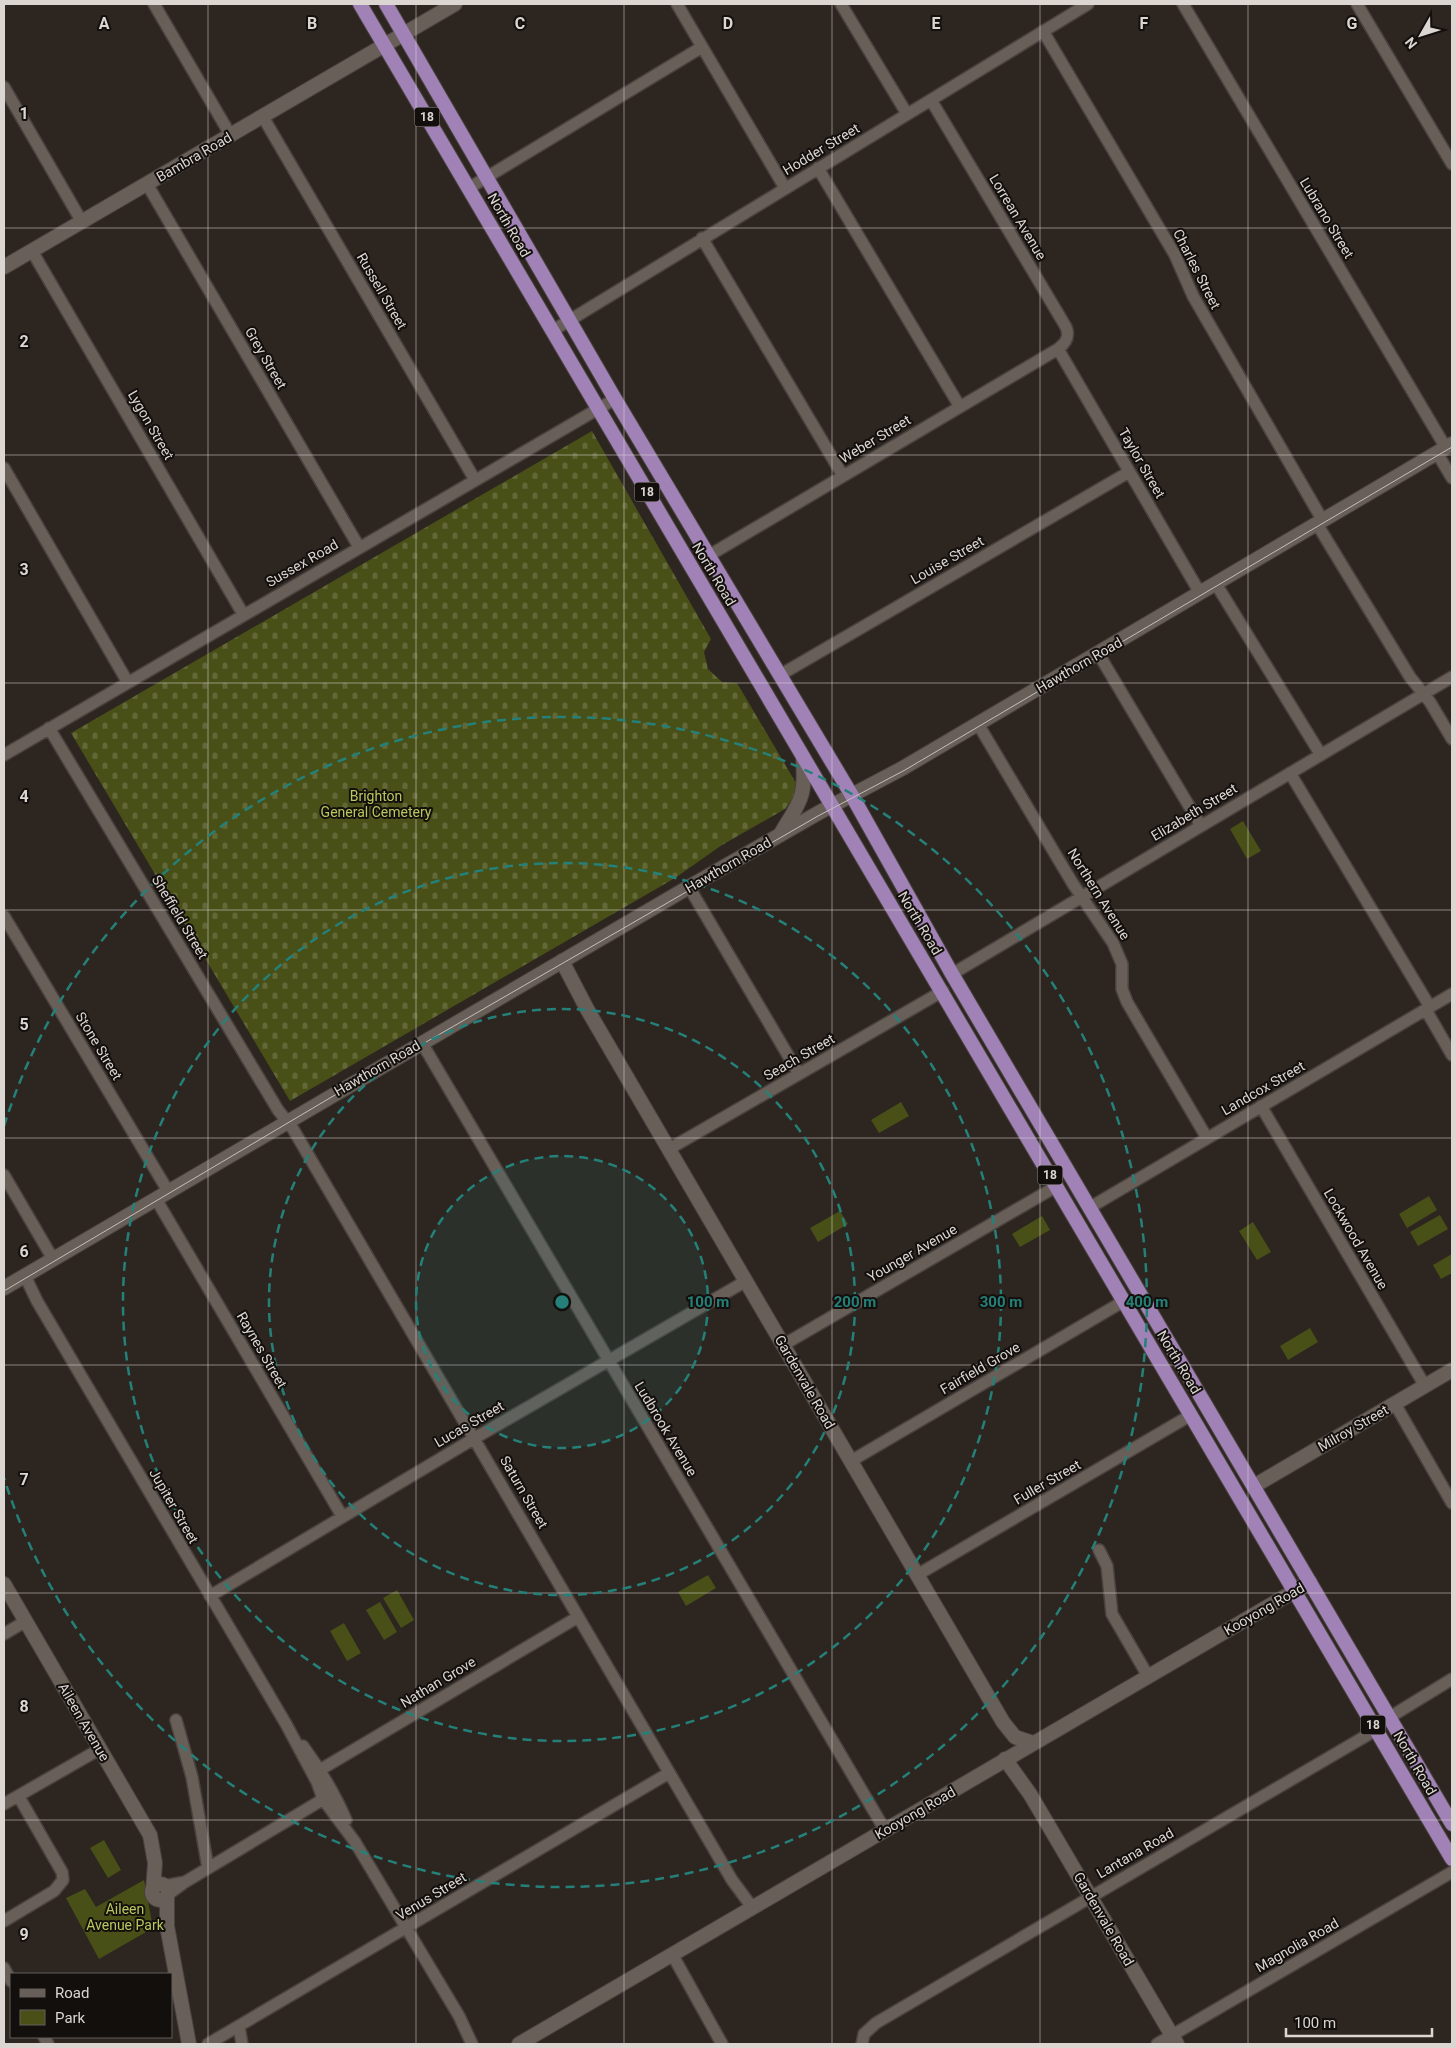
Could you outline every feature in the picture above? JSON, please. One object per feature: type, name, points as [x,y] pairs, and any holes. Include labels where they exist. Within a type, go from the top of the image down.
[{"type":"highway","name":"North Road","points":[[360,4],[864,862],[943,991],[1452,1859]]},
{"type":"highway","name":"North Road","points":[[386,4],[569,320],[852,796],[952,974],[1089,1208],[1452,1824]]},
{"type":"highway","points":[[430,122],[448,112]]},
{"type":"highway","points":[[864,862],[883,850]]},
{"type":"highway","points":[[1158,1358],[1173,1349]]},
{"type":"street","points":[[154,4],[231,136]]},
{"type":"street","name":"Bambra Road","points":[[4,267],[455,4]]},
{"type":"street","points":[[677,4],[785,188]]},
{"type":"street","points":[[841,4],[906,114]]},
{"type":"street","name":"Hodder Street","points":[[552,331],[1088,4]]},
{"type":"street","name":"Lubrano Street","points":[[1183,4],[1445,448],[1452,478]]},
{"type":"street","points":[[1357,4],[1452,164]]},
{"type":"street","name":"Charles Street","points":[[1043,32],[1175,255],[1193,296],[1320,522],[1410,677],[1432,706],[1452,739]]},
{"type":"street","points":[[469,188],[702,47]]},
{"type":"street","points":[[4,87],[82,222]]},
{"type":"street","name":"Lorrean Avenue","points":[[931,100],[1066,327],[1066,341],[1058,349]]},
{"type":"street","name":"Russell Street","points":[[263,117],[475,480]]},
{"type":"street","points":[[818,168],[960,407]]},
{"type":"street","name":"Grey Street","points":[[148,184],[359,547]]},
{"type":"street","points":[[702,238],[843,476]]},
{"type":"street","name":"Lygon Street","points":[[32,251],[244,614]]},
{"type":"street","name":"Weber Street","points":[[708,556],[1058,349]]},
{"type":"street","name":"Taylor Street","points":[[1058,349],[1200,594]]},
{"type":"street","name":"Sussex Road","points":[[4,754],[616,399]]},
{"type":"street","name":"Hawthorn Road","points":[[4,1288],[286,1121],[689,887],[978,724],[1445,448]]},
{"type":"street","points":[[4,468],[128,681]]},
{"type":"street","name":"Louise Street","points":[[780,675],[1129,472]]},
{"type":"street","points":[[1216,584],[1321,755]]},
{"type":"street","points":[[1098,653],[1201,826]]},
{"type":"street","name":"Elizabeth Street","points":[[952,974],[1452,677]]},
{"type":"street","name":"Northern Avenue","points":[[978,724],[1120,958],[1123,971],[1122,989],[1126,1002],[1207,1138]]},
{"type":"street","name":"Sheffield Street","points":[[49,728],[286,1121]]},
{"type":"street","points":[[780,835],[802,800],[805,781],[803,758]]},
{"type":"street","points":[[1290,772],[1428,1009],[1452,1055]]},
{"type":"street","points":[[689,887],[799,1074]]},
{"type":"street","name":"Stone Street","points":[[4,916],[162,1195]]},
{"type":"street","name":"Gardenvale Road","points":[[558,964],[587,1009],[1003,1722],[1016,1738],[1033,1743]]},
{"type":"street","name":"Seach Street","points":[[669,1149],[943,991]]},
{"type":"street","name":"Landcox Street","points":[[1089,1208],[1452,994]]},
{"type":"street","name":"Ludbrook Avenue","points":[[422,1043],[885,1830]]},
{"type":"street","name":"Lockwood Avenue","points":[[1261,1106],[1424,1386]]},
{"type":"street","name":"Saturn Street","points":[[286,1121],[295,1131],[749,1909]]},
{"type":"street","points":[[4,1175],[53,1259]]},
{"type":"street","name":"Younger Avenue","points":[[783,1345],[1056,1186]]},
{"type":"street","name":"Raynes Street","points":[[162,1195],[342,1516]]},
{"type":"street","name":"Jupiter Street","points":[[22,1277],[286,1724],[316,1771],[327,1797],[459,2016],[472,2044]]},
{"type":"street","name":"Lucas Street","points":[[210,1596],[342,1516],[746,1281]]},
{"type":"street","name":"Fairfield Grove","points":[[851,1461],[1124,1301]]},
{"type":"street","name":"Milroy Street","points":[[1254,1486],[1452,1370]]},
{"type":"street","points":[[1395,1404],[1452,1503]]},
{"type":"street","name":"Fuller Street","points":[[918,1575],[1191,1415]]},
{"type":"street","points":[[1099,1550],[1106,1566],[1112,1614],[1148,1676]]},
{"type":"street","name":"Kooyong Road","points":[[519,2044],[1310,1582]]},
{"type":"street","name":"Aileen Avenue","points":[[4,1584],[150,1835],[189,2044]]},
{"type":"street","name":"Nathan Grove","points":[[316,1771],[578,1616]]},
{"type":"street","points":[[4,1634],[26,1622]]},
{"type":"street","points":[[1390,1718],[1452,1680]]},
{"type":"street","points":[[176,1720],[192,1777],[208,1868]]},
{"type":"street","name":"Lantana Road","points":[[862,2041],[866,2031],[876,2023],[1376,1730]]},
{"type":"street","points":[[4,1804],[100,1749]]},
{"type":"street","name":"Gardenvale Road","points":[[1009,1757],[1174,2040]]},
{"type":"street","name":"Venus Street","points":[[208,2044],[669,1772]]},
{"type":"street","points":[[4,1921],[54,1891],[62,1883],[62,1872],[19,1797]]},
{"type":"street","points":[[161,1891],[186,1882],[327,1797]]},
{"type":"street","name":"Magnolia Road","points":[[1157,2044],[1174,2040],[1452,1872]]},
{"type":"street","points":[[669,1956],[722,2044]]},
{"type":"street","points":[[4,1968],[10,1979]]},
{"type":"street","name":"Jupiter Street","points":[[459,2016],[481,2044]]},
{"type":"street","points":[[239,2026],[242,2044]]},
{"type":"green space","name":"Brighton General Cemetery","points":[[592,431],[711,639],[704,652],[708,669],[722,682],[737,683],[796,783],[794,797],[785,809],[722,845],[675,878],[290,1101],[71,733]]},
{"type":"green space","points":[[1243,821],[1261,851],[1247,859],[1230,829]]},
{"type":"green space","points":[[901,1102],[909,1116],[879,1133],[871,1120]]},
{"type":"green space","points":[[1429,1196],[1437,1210],[1407,1228],[1399,1214]]},
{"type":"green space","points":[[840,1211],[848,1224],[818,1242],[810,1228]]},
{"type":"green space","points":[[1440,1215],[1448,1229],[1418,1246],[1410,1232]]},
{"type":"green space","points":[[1042,1216],[1050,1230],[1020,1247],[1012,1234]]},
{"type":"green space","points":[[1253,1222],[1271,1252],[1257,1260],[1239,1231]]},
{"type":"green space","points":[[1452,1254],[1452,1273],[1441,1279],[1433,1265]]},
{"type":"green space","points":[[1310,1328],[1318,1342],[1288,1360],[1280,1346]]},
{"type":"green space","points":[[708,1575],[716,1588],[686,1606],[678,1592]]},
{"type":"green space","points":[[397,1590],[414,1620],[401,1628],[383,1598]]},
{"type":"green space","points":[[380,1602],[397,1632],[384,1640],[366,1610]]},
{"type":"green space","points":[[344,1623],[361,1653],[347,1661],[330,1631]]},
{"type":"green space","points":[[104,1840],[121,1870],[108,1878],[90,1848]]},
{"type":"green space","name":"Aileen Avenue Park","points":[[144,1880],[153,1928],[99,1959],[66,1898],[85,1889],[96,1907]]},
{"type":"tram line","points":[[4,1291],[362,1079],[818,816],[905,770],[1452,447]]}]
